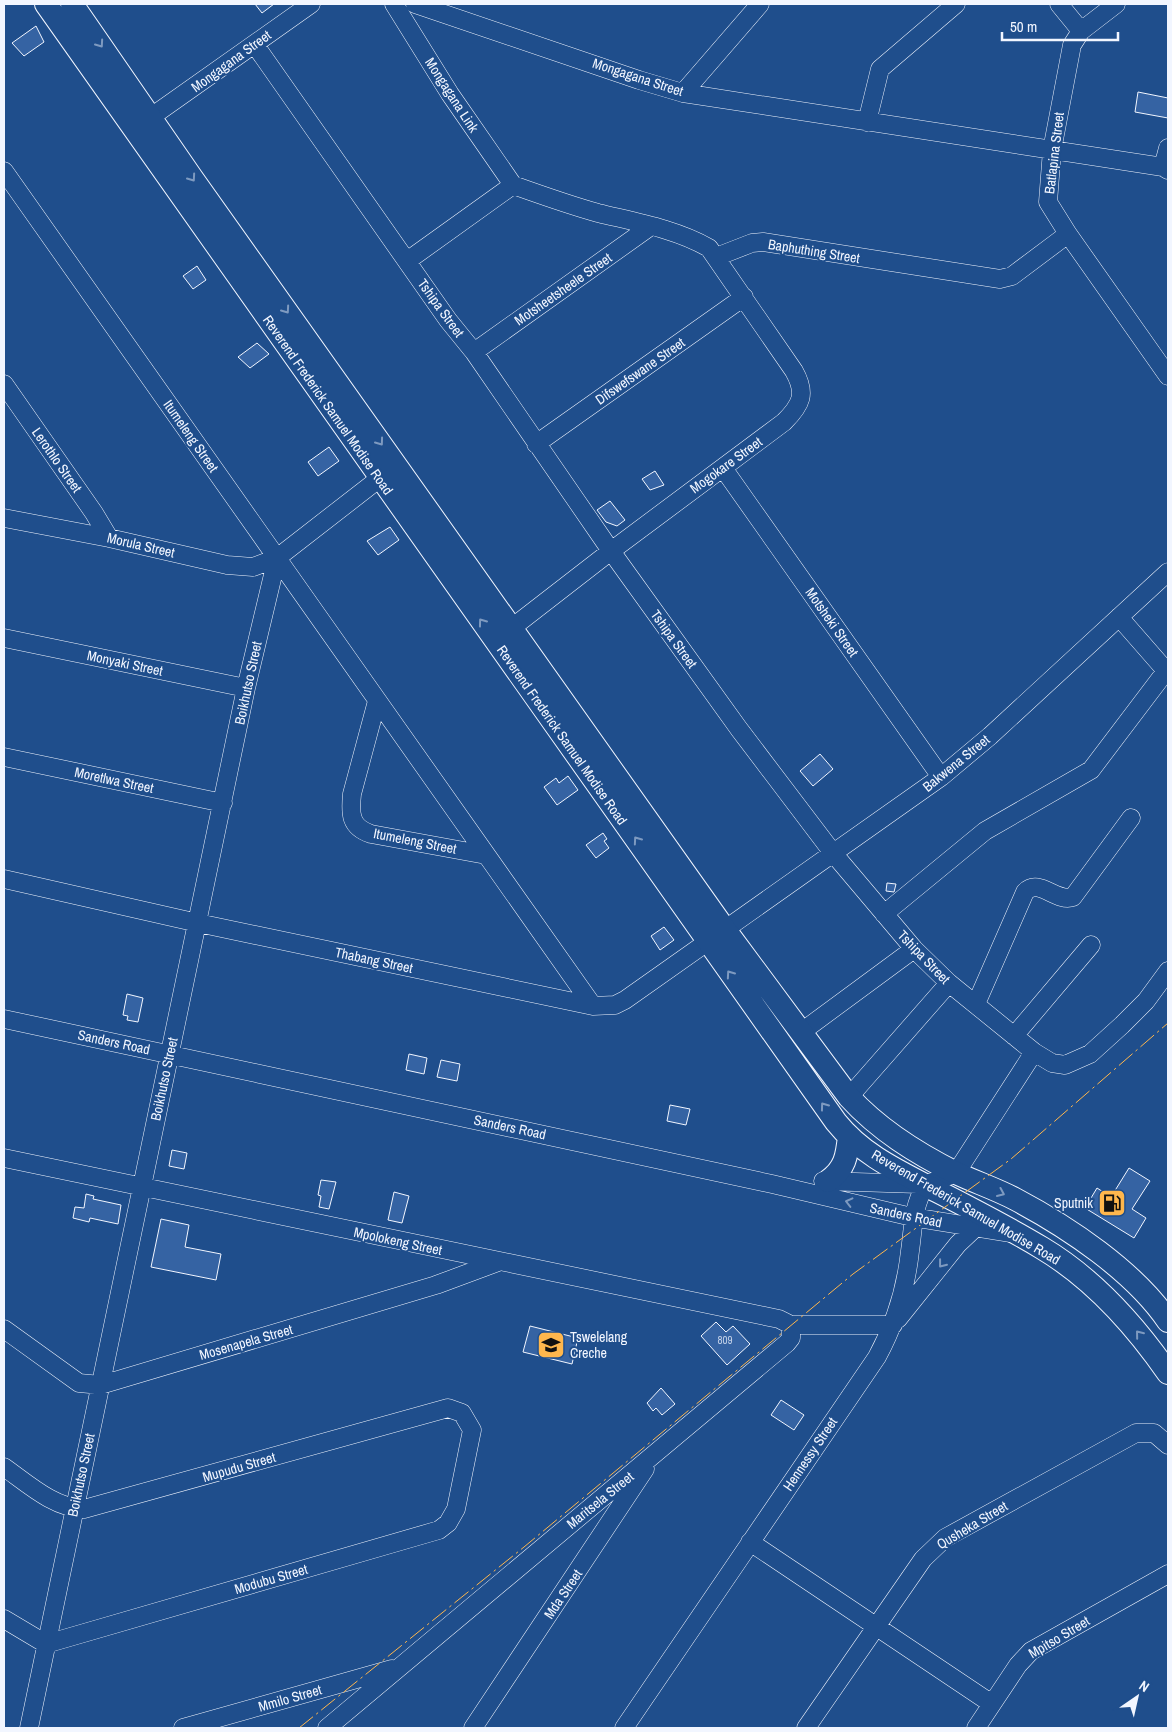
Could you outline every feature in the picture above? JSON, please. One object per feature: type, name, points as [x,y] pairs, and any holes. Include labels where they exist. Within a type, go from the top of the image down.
[{"type":"main road","name":"Reverend Frederick Samuel Modise Road","points":[[46,4],[380,478],[717,937],[800,1033],[849,1097],[867,1116],[889,1134],[956,1173],[1015,1199],[1084,1241],[1118,1269],[1167,1318]]},
{"type":"main road","name":"Reverend Frederick Samuel Modise Road","points":[[72,4],[513,628],[717,937],[809,1087],[848,1136],[884,1164],[1017,1234],[1063,1261],[1126,1317],[1168,1372]]},
{"type":"main road","points":[[828,1181],[841,1170],[844,1164],[848,1136]]},
{"type":"street","name":"Mongagana Street","points":[[151,117],[311,4]]},
{"type":"street","name":"Mongagana Link","points":[[394,4],[450,94],[513,185]]},
{"type":"street","name":"Mongagana Street","points":[[415,4],[638,80],[684,93],[1166,168]]},
{"type":"street","points":[[684,93],[760,4]]},
{"type":"street","points":[[867,122],[880,69],[956,4]]},
{"type":"street","points":[[1059,4],[1081,31]]},
{"type":"street","name":"Batlapina Street","points":[[1116,4],[1081,31],[1070,51],[1052,150],[1048,202],[1068,234],[1168,376]]},
{"type":"street","name":"Tshipa Street","points":[[255,45],[474,352],[611,551],[739,729],[833,853],[914,949],[948,983],[1014,1036],[1052,1064],[1059,1065],[1072,1064],[1090,1054],[1146,1001],[1168,971]]},
{"type":"street","points":[[1166,168],[1168,148]]},
{"type":"street","name":"Itumeleng Street","points":[[4,171],[593,1006]]},
{"type":"street","points":[[408,261],[513,185],[548,198],[651,226],[698,242],[712,251],[716,257]]},
{"type":"street","name":"Motsheetsheele Street","points":[[474,352],[651,226]]},
{"type":"street","name":"Baphuthing Street","points":[[716,257],[752,243],[763,242],[1000,279],[1012,276],[1068,234]]},
{"type":"street","name":"Mogokare Street","points":[[513,628],[611,551],[784,422],[800,404],[800,382],[794,371],[716,257]]},
{"type":"street","name":"Difswefswane Street","points":[[536,444],[744,297]]},
{"type":"street","name":"Lerothlo Street","points":[[4,384],[109,538]]},
{"type":"street","name":"Motsheki Street","points":[[723,468],[941,777]]},
{"type":"street","points":[[277,558],[380,478]]},
{"type":"street","name":"Morula Street","points":[[4,518],[109,538],[245,568],[277,558]]},
{"type":"street","name":"Boikhutso Street","points":[[29,1728],[246,688],[277,558]]},
{"type":"street","name":"Bakwena Street","points":[[717,937],[941,777],[1168,572]]},
{"type":"street","points":[[884,914],[985,831],[1091,770],[1167,672],[1119,617]]},
{"type":"street","name":"Monyaki Street","points":[[4,638],[246,688]]},
{"type":"street","name":"Itumeleng Street","points":[[377,702],[352,794],[350,809],[352,822],[360,829],[371,834],[486,854]]},
{"type":"street","name":"Moretlwa Street","points":[[4,757],[223,804]]},
{"type":"street","points":[[976,1004],[1025,892],[1034,886],[1063,898],[1073,897],[1131,818]]},
{"type":"street","name":"Thabang Street","points":[[4,879],[198,923],[593,1006],[615,1005],[625,1000],[717,937]]},
{"type":"street","points":[[1014,1036],[1091,945]]},
{"type":"street","points":[[800,1033],[914,949]]},
{"type":"street","points":[[849,1097],[948,983]]},
{"type":"street","name":"Sanders Road","points":[[4,1019],[772,1184],[912,1218],[1017,1234]]},
{"type":"street","points":[[772,1184],[828,1181],[925,1185],[956,1173],[1034,1052]]},
{"type":"street","name":"Mpolokeng Street","points":[[4,1158],[770,1317],[787,1321],[791,1325]]},
{"type":"street","name":"Hennessy Street","points":[[624,1728],[877,1357],[893,1325],[910,1251],[912,1218],[916,1202],[925,1185]]},
{"type":"street","points":[[791,1325],[893,1325],[958,1244],[975,1228]]},
{"type":"street","name":"Mosenapela Street","points":[[4,1329],[79,1383],[101,1385],[427,1288],[498,1262]]},
{"type":"street","name":"Maritsela Street","points":[[327,1728],[651,1459],[787,1343],[791,1338],[791,1325]]},
{"type":"street","name":"Mupudu Street","points":[[4,1467],[50,1499],[74,1509],[94,1508],[448,1408],[462,1413],[472,1430]]},
{"type":"street","name":"Modubu Street","points":[[46,1644],[439,1530],[448,1524],[456,1510],[472,1430]]},
{"type":"street","name":"Qusheka Street","points":[[806,1728],[923,1559],[945,1538],[1136,1433],[1154,1433],[1168,1445]]},
{"type":"street","name":"Mda Street","points":[[472,1728],[603,1535],[651,1459]]},
{"type":"street","points":[[750,1542],[992,1704]]},
{"type":"street","name":"Mpitso Street","points":[[976,1728],[1018,1665],[1031,1651],[1168,1574]]},
{"type":"street","points":[[4,1619],[46,1644]]},
{"type":"street","name":"Mmilo Street","points":[[183,1728],[397,1668]]},
{"type":"building","points":[[255,4],[274,4],[262,13]]},
{"type":"building","points":[[36,26],[44,42],[24,56],[12,43]]},
{"type":"building","points":[[1138,92],[1168,98],[1168,118],[1135,112]]},
{"type":"building","points":[[197,266],[206,280],[193,289],[183,276]]},
{"type":"building","points":[[257,343],[269,354],[250,368],[238,357]]},
{"type":"building","points":[[329,447],[339,461],[318,476],[308,462]]},
{"type":"building","points":[[655,471],[664,485],[650,490],[642,479]]},
{"type":"building","points":[[610,501],[625,520],[617,526],[606,522],[597,510]]},
{"type":"building","points":[[390,527],[399,540],[378,555],[367,541]]},
{"type":"building","points":[[820,754],[833,769],[813,786],[800,771]]},
{"type":"building","points":[[568,776],[578,790],[557,805],[544,787],[556,778],[559,783]]},
{"type":"building","points":[[603,833],[607,839],[604,841],[609,848],[596,858],[586,845]]},
{"type":"building","points":[[887,883],[896,884],[894,892],[886,891]]},
{"type":"building","points":[[664,927],[674,940],[660,950],[651,936]]},
{"type":"building","points":[[127,994],[143,998],[138,1022],[127,1020],[128,1016],[123,1015]]},
{"type":"building","points":[[409,1054],[427,1058],[424,1074],[406,1070]]},
{"type":"building","points":[[441,1060],[460,1064],[457,1081],[437,1077]]},
{"type":"building","points":[[670,1105],[690,1109],[686,1125],[667,1121]]},
{"type":"building","points":[[172,1150],[187,1153],[184,1169],[169,1166]]},
{"type":"building","name":"Sputnik","points":[[1129,1168],[1150,1181],[1132,1209],[1146,1218],[1134,1238],[1085,1208],[1097,1188],[1111,1197]]},
{"type":"building","points":[[321,1180],[336,1182],[329,1209],[319,1207],[321,1196],[318,1195]]},
{"type":"building","points":[[394,1192],[409,1196],[402,1223],[388,1220]]},
{"type":"building","points":[[86,1194],[94,1196],[93,1199],[121,1205],[118,1224],[90,1218],[89,1222],[73,1218],[75,1207],[84,1208]]},
{"type":"building","points":[[161,1219],[189,1225],[185,1247],[221,1254],[216,1280],[151,1267]]},
{"type":"building","points":[[716,1322],[726,1332],[733,1326],[750,1344],[727,1365],[701,1336]]},
{"type":"building","name":"Tswelelang Creche","points":[[530,1326],[578,1338],[572,1364],[523,1352]]},
{"type":"building","points":[[661,1388],[675,1404],[662,1415],[656,1408],[653,1411],[647,1403]]},
{"type":"building","points":[[781,1400],[804,1415],[794,1430],[771,1415]]},
{"type":"power","points":[[299,1728],[524,1547],[853,1274],[1011,1159],[1168,1023]]},
{"type":"place","name":"Sputnik","points":[[1112,1203]]},
{"type":"place","name":"Tswelelang Creche","points":[[551,1345]]}]
